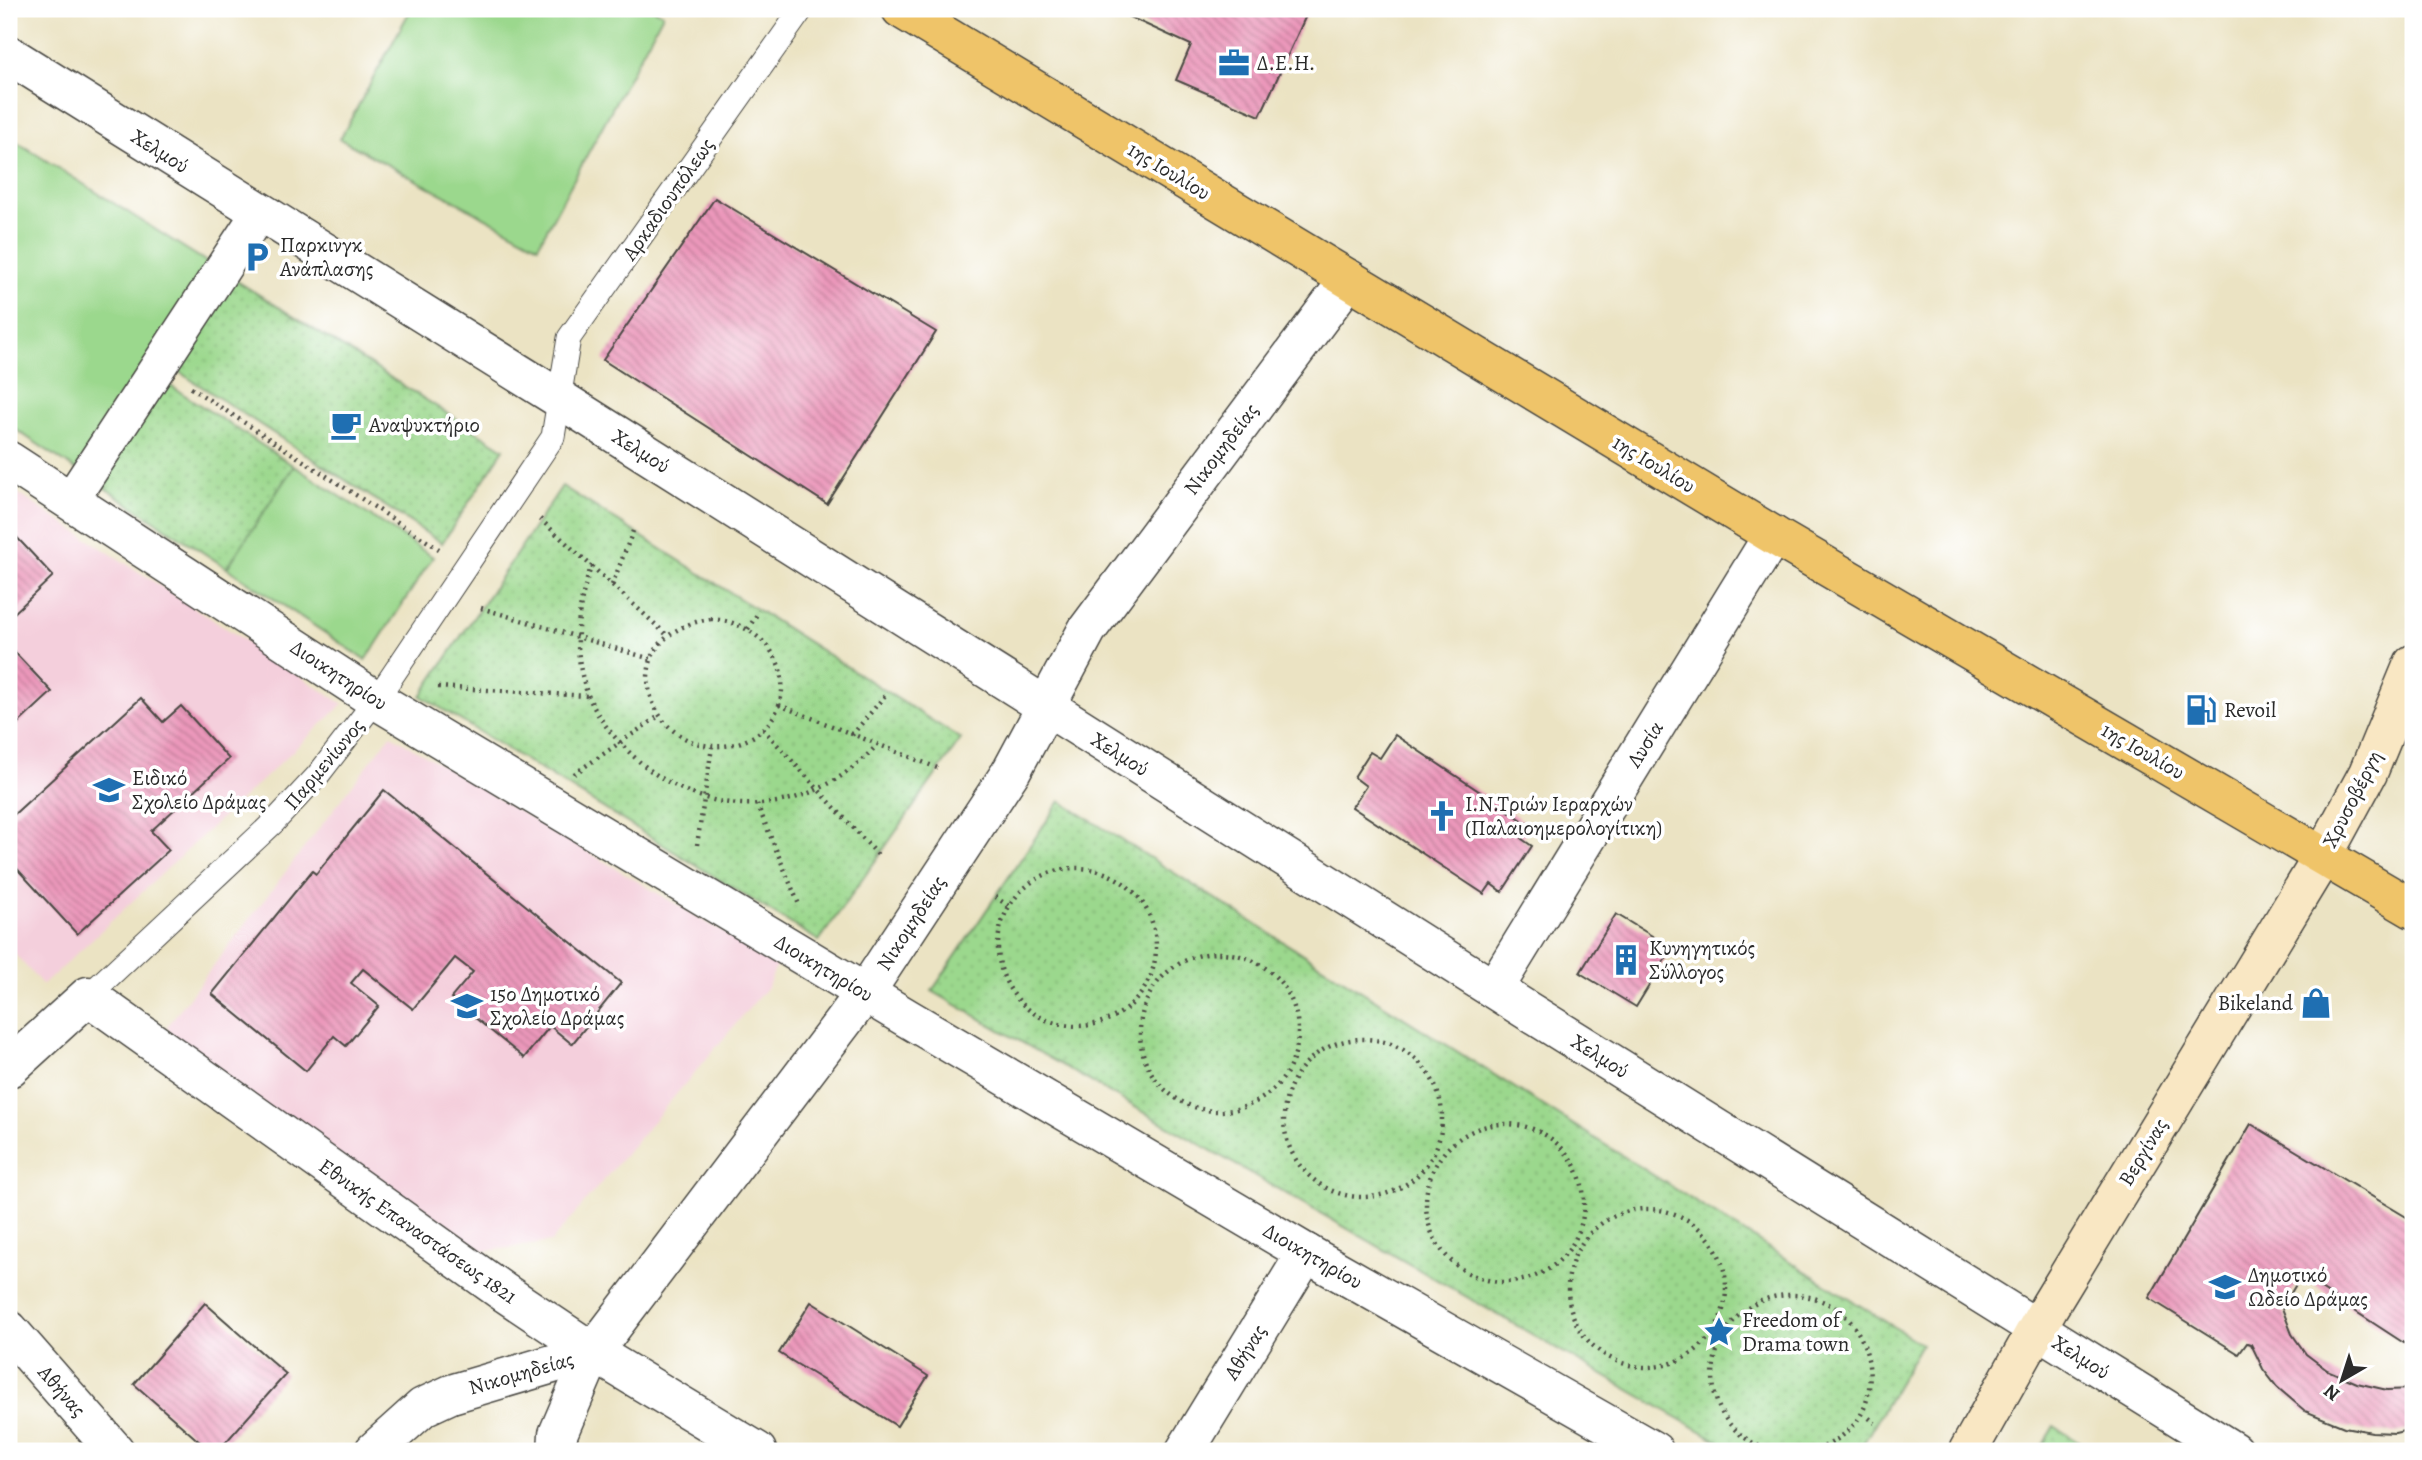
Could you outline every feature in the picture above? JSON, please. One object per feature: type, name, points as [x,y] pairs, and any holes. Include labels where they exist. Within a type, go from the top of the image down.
[{"type":"main road","name":"1ης Ιουλίου","points":[[901,9],[1773,535],[2413,909]]},
{"type":"main road","name":"Χρυσοβέργη","points":[[2323,856],[2368,773],[2413,664]]},
{"type":"main road","name":"Βεργίνας","points":[[1968,1451],[2036,1329],[2323,856]]},
{"type":"street","name":"Χελμού","points":[[9,55],[2233,1451]]},
{"type":"street","points":[[69,501],[259,213]]},
{"type":"street","name":"Νικομηδείας","points":[[374,1451],[423,1408],[451,1394],[593,1352],[865,993],[1012,770],[1078,644],[1098,613],[1349,279]]},
{"type":"street","name":"Διοικητηρίου","points":[[9,461],[376,700],[1306,1253],[1654,1451]]},
{"type":"street","name":"Λυσία","points":[[1494,989],[1773,535]]},
{"type":"street","name":"Παρμενίωνος","points":[[9,1068],[88,996]]},
{"type":"street","name":"Εθνικής Επαναστάσεως 1821","points":[[88,996],[502,1291],[593,1352],[757,1451]]},
{"type":"street","name":"Αθήνας","points":[[1185,1451],[1306,1253]]},
{"type":"street","name":"Αθήνας","points":[[9,1331],[115,1451]]},
{"type":"street","points":[[557,1451],[558,1434],[593,1352]]},
{"type":"lane","name":"Αρκαδιουπόλεως","points":[[560,399],[569,338],[802,9]]},
{"type":"lane","name":"Παρμενίωνος","points":[[88,996],[300,796],[376,700],[554,437],[560,399]]},
{"type":"path","points":[[158,367],[467,567]]},
{"type":"path","points":[[540,519],[668,636]]},
{"type":"path","points":[[612,585],[633,531]]},
{"type":"path","points":[[592,565],[580,601],[578,638],[582,677],[588,696],[602,720],[620,742],[665,781],[718,801],[757,804],[790,800],[819,790],[851,770],[877,744]]},
{"type":"path","points":[[481,608],[652,659]]},
{"type":"path","points":[[748,629],[759,611]]},
{"type":"path","points":[[711,619],[734,622],[748,629],[763,641],[776,661],[780,686],[779,705],[763,729],[742,742],[712,747],[684,739],[671,730],[659,716],[649,687],[652,659],[668,636],[688,623],[711,619]]},
{"type":"path","points":[[427,687],[588,696]]},
{"type":"path","points":[[852,734],[888,692]]},
{"type":"path","points":[[779,705],[940,769]]},
{"type":"path","points":[[572,775],[659,716]]},
{"type":"path","points":[[763,729],[879,856]]},
{"type":"path","points":[[696,850],[712,747]]},
{"type":"path","points":[[757,804],[803,913]]},
{"type":"path","points":[[1149,989],[1140,1033],[1148,1068],[1171,1095],[1186,1104],[1222,1111],[1239,1109],[1270,1093],[1288,1072],[1297,1048],[1299,1030],[1297,1012],[1290,996],[1267,968],[1252,959],[1235,954],[1200,954],[1183,961],[1168,971],[1149,989],[1128,1009],[1097,1024],[1061,1025],[1044,1019],[1016,998],[1000,966],[999,931],[1010,906],[1026,886],[1041,876],[1058,870],[1093,870],[1125,884],[1148,911],[1154,928],[1155,963],[1149,989]]},
{"type":"path","points":[[995,897],[1010,906]]},
{"type":"path","points":[[1295,1077],[1285,1101],[1286,1137],[1302,1168],[1331,1190],[1356,1196],[1383,1195],[1399,1189],[1414,1178],[1435,1159],[1455,1142],[1469,1132],[1503,1124],[1521,1125],[1538,1131],[1566,1153],[1583,1184],[1585,1202],[1583,1220],[1577,1244],[1569,1272],[1567,1290],[1570,1308],[1576,1324],[1599,1352],[1614,1361],[1649,1368],[1666,1366],[1698,1350],[1716,1328],[1725,1304],[1727,1287],[1718,1252],[1708,1237],[1695,1225],[1663,1210],[1627,1211],[1611,1217],[1596,1227],[1577,1244],[1556,1264],[1525,1280],[1507,1283],[1489,1281],[1466,1272],[1444,1254],[1428,1223],[1427,1187],[1435,1159],[1441,1134],[1443,1116],[1434,1082],[1424,1067],[1396,1045],[1361,1038],[1327,1047],[1312,1057],[1295,1077]]},
{"type":"path","points":[[1288,1072],[1295,1077]]},
{"type":"path","points":[[1772,1451],[1743,1438],[1721,1411],[1714,1394],[1713,1359],[1724,1332],[1741,1313],[1772,1297],[1790,1295],[1808,1297],[1840,1311],[1863,1339],[1869,1355],[1871,1373],[1864,1408],[1843,1436],[1813,1451]]},
{"type":"path","points":[[1716,1328],[1724,1332]]},
{"type":"path","points":[[1869,1418],[1875,1423]]},
{"type":"shaded area","points":[[9,488],[343,704],[43,985],[9,948]]},
{"type":"shaded area","name":"15ο Δημοτικό Σχολείο Δράμας","points":[[391,735],[777,964],[768,986],[551,1242],[466,1254],[173,1040],[167,1026]]},
{"type":"green space","points":[[411,9],[654,9],[663,14],[538,246],[340,139]]},
{"type":"green space","points":[[9,137],[213,266],[78,471],[9,425]]},
{"type":"green space","points":[[229,276],[504,449],[442,543],[170,366]]},
{"type":"green space","points":[[160,379],[294,466],[227,568],[94,481]]},
{"type":"green space","points":[[294,466],[433,557],[366,660],[227,568]]},
{"type":"green space","points":[[562,486],[961,739],[819,941],[421,696]]},
{"type":"green space","points":[[1060,801],[1921,1344],[1859,1451],[1736,1451],[932,991]]},
{"type":"green space","points":[[2054,1426],[2093,1451],[2039,1451]]},
{"type":"building","name":"Δ.Ε.Η.","points":[[1112,9],[1309,9],[1260,116],[1176,80],[1191,45]]},
{"type":"building","points":[[715,198],[936,332],[827,504],[603,360]]},
{"type":"building","points":[[9,529],[53,576],[9,618]]},
{"type":"building","points":[[9,646],[52,692],[9,732]]},
{"type":"building","points":[[141,698],[163,722],[181,706],[229,759],[151,831],[169,850],[77,934],[9,860],[9,819]]},
{"type":"building","name":"Ι.Ν.Τριών Ιεραρχών (Παλαιοημερολογίτικη)","points":[[1395,735],[1531,826],[1522,839],[1532,846],[1502,892],[1491,884],[1484,894],[1352,807],[1366,786],[1354,777],[1370,752],[1380,758]]},
{"type":"building","points":[[384,790],[621,983],[572,1044],[550,1026],[524,1058],[451,998],[473,972],[455,958],[413,1009],[363,969],[351,983],[379,1006],[346,1046],[334,1036],[306,1071],[212,994],[312,871],[316,874]]},
{"type":"building","name":"Κυνηγητικός Σύλλογος","points":[[1616,914],[1672,948],[1636,1007],[1580,973]]},
{"type":"building","name":"Δημοτικό Ωδείο Δράμας","points":[[2251,1124],[2413,1221],[2413,1349],[2301,1276],[2282,1308],[2292,1334],[2306,1354],[2327,1370],[2357,1383],[2387,1390],[2413,1389],[2413,1429],[2395,1433],[2372,1432],[2344,1427],[2305,1411],[2277,1387],[2263,1369],[2251,1344],[2247,1343],[2239,1354],[2149,1298]]},
{"type":"building","points":[[811,1302],[928,1376],[897,1426],[779,1353]]},
{"type":"building","points":[[205,1303],[286,1374],[218,1451],[210,1451],[134,1384]]},
{"type":"place","name":"Δ.Ε.Η.","points":[[1234,63]]},
{"type":"place","name":"Παρκινγκ Ανάπλασης","points":[[257,257]]},
{"type":"place","name":"Αναψυκτήριο","points":[[346,425]]},
{"type":"place","name":"Revoil","points":[[2201,710]]},
{"type":"place","name":"Ειδικό Σχολείο Δράμας","points":[[109,790]]},
{"type":"place","name":"Ι.Ν.Τριών Ιεραρχών (Παλαιοημερολογίτικη)","points":[[1442,816]]},
{"type":"place","name":"Κυνηγητικός Σύλλογος","points":[[1626,960]]},
{"type":"place","name":"Bikeland","points":[[2316,1003]]},
{"type":"place","name":"15ο Δημοτικό Σχολείο Δράμας","points":[[467,1006]]},
{"type":"place","name":"Δημοτικό Ωδείο Δράμας","points":[[2225,1287]]},
{"type":"place","name":"Freedom of Drama town","points":[[1719,1332]]}]
